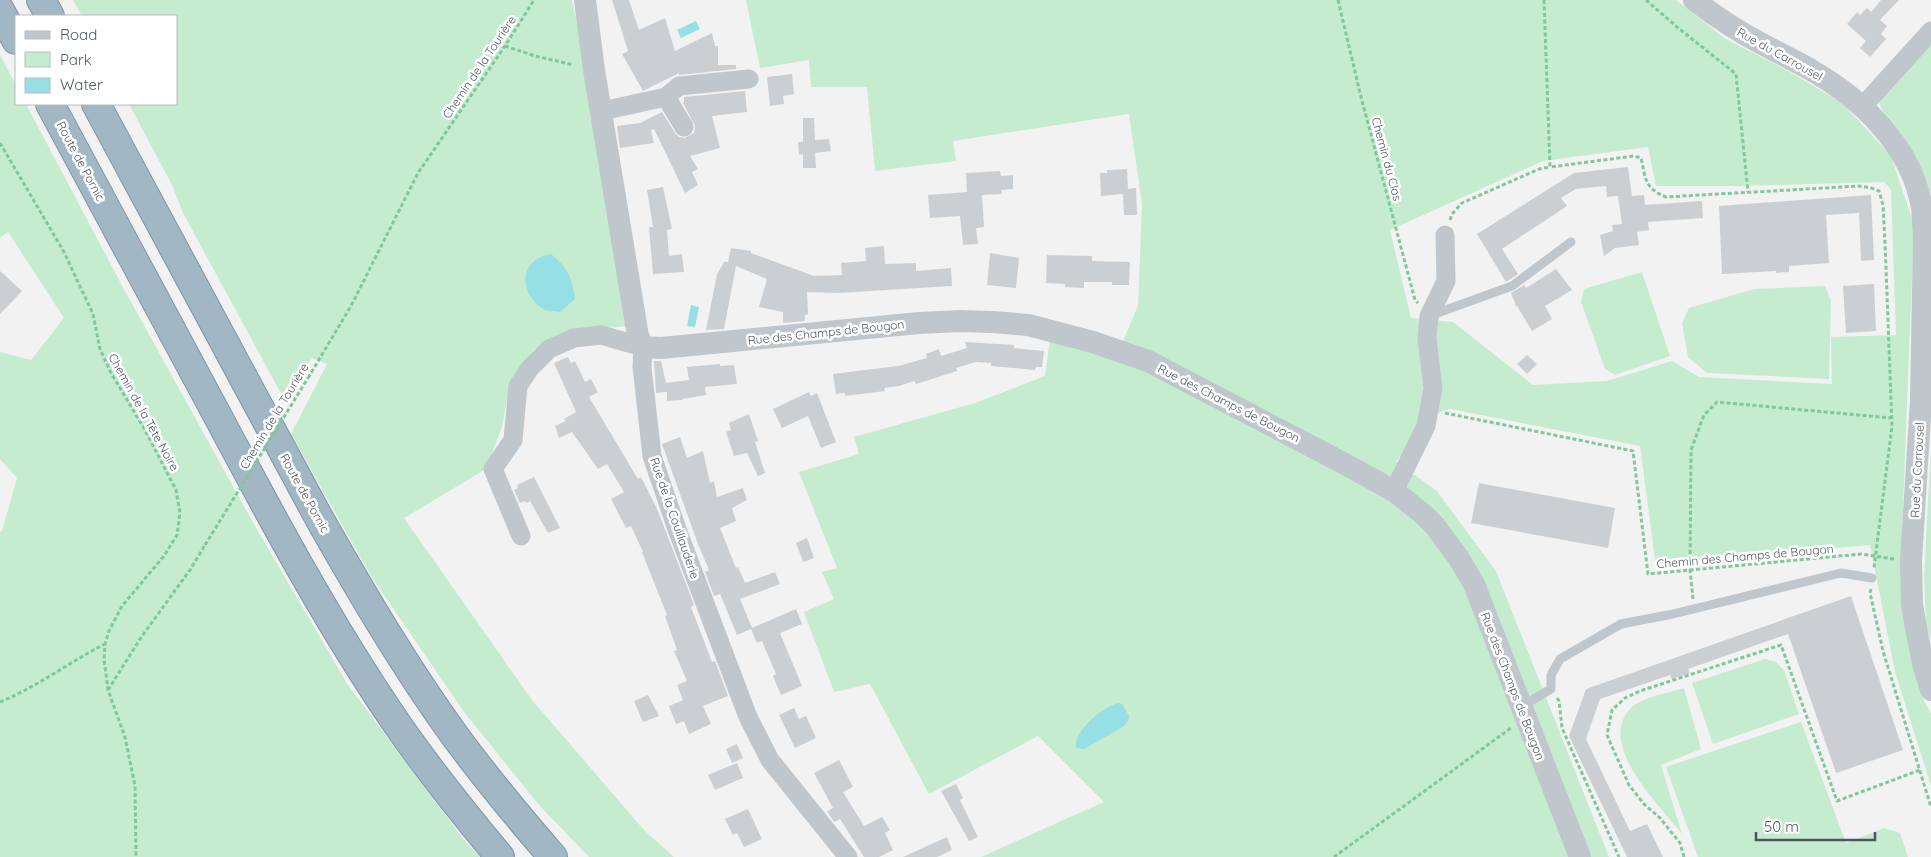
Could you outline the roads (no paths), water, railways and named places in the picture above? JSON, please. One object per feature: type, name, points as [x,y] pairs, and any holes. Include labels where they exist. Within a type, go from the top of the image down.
[{"type":"highway","points":[[41,0],[49,15]]},
{"type":"highway","points":[[0,10],[15,38]]},
{"type":"highway","name":"Route de Pornic","points":[[51,105],[244,466],[318,598],[364,675],[436,777],[500,857]]},
{"type":"highway","name":"Route de Pornic","points":[[97,105],[318,518],[355,581],[414,676],[454,735],[489,781],[553,857]]},
{"type":"street","name":"Rue de la Couillauderie","points":[[585,0],[594,70],[638,336],[643,347],[642,367],[652,456],[678,532],[748,717],[770,760],[848,857]]},
{"type":"street","name":"Rue du Carrousel","points":[[1694,0],[1745,35],[1795,60],[1826,79],[1862,107],[1886,132],[1907,163],[1922,208],[1926,400],[1911,561],[1912,604],[1923,663],[1931,690]]},
{"type":"street","points":[[1862,107],[1931,31]]},
{"type":"street","points":[[602,111],[666,97],[679,86],[749,79]]},
{"type":"street","points":[[666,97],[684,127]]},
{"type":"street","points":[[1394,491],[1426,426],[1433,388],[1427,338],[1430,316],[1446,281],[1445,235]]},
{"type":"street","name":"Rue des Champs de Bougon","points":[[643,347],[661,348],[919,323],[993,322],[1028,325],[1093,342],[1148,361],[1394,491],[1435,526],[1458,557],[1474,584],[1580,857]]},
{"type":"street","points":[[521,536],[493,469],[512,440],[518,386],[530,368],[550,349],[574,338],[601,335],[643,347]]},
{"type":"lane","points":[[1430,316],[1512,286],[1571,242]]},
{"type":"lane","points":[[1524,711],[1551,689],[1551,675],[1560,660],[1621,624],[1694,609],[1841,573],[1872,578]]},
{"type":"water","points":[[696,21],[700,29],[681,38],[677,30]]},
{"type":"water","points":[[551,254],[562,264],[568,274],[575,299],[560,312],[545,310],[530,296],[526,287],[527,270],[532,263],[540,257]]},
{"type":"water","points":[[691,305],[699,307],[695,327],[687,326]]},
{"type":"water","points":[[1119,703],[1122,704],[1129,716],[1124,726],[1084,749],[1076,748],[1079,734],[1084,727],[1098,714]]}]
